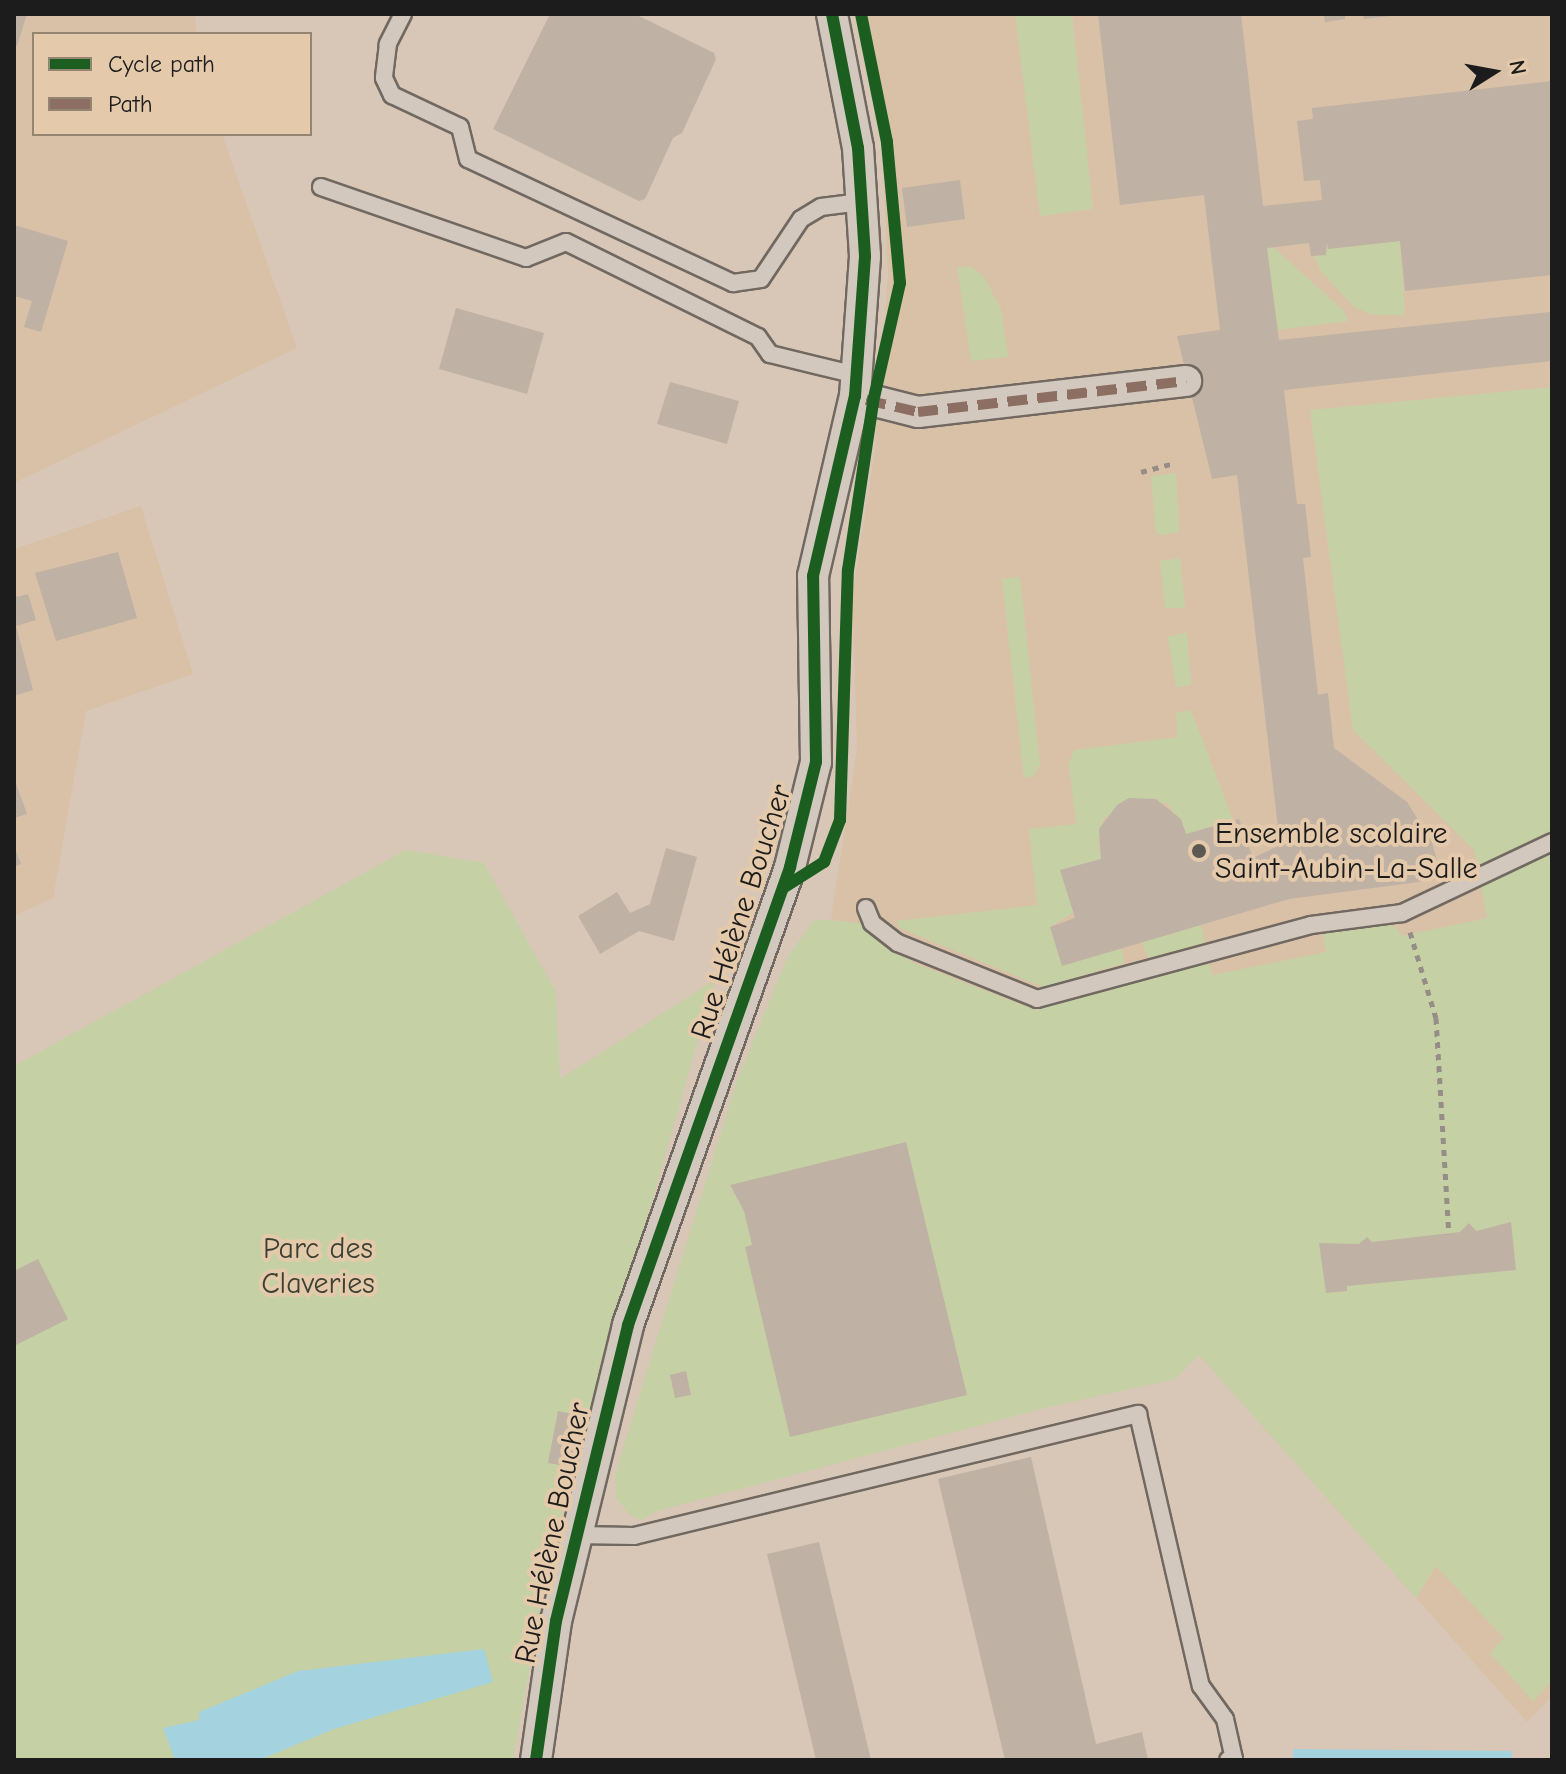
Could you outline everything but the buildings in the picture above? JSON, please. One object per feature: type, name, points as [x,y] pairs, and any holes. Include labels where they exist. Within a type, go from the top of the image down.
[{"type":"street","name":"Rue Hélène Boucher","points":[[536,1760],[556,1621],[634,1306],[790,867],[816,762],[813,576],[856,386],[865,256],[858,148],[832,14]]},
{"type":"street","points":[[856,386],[918,412],[1186,381]]},
{"type":"lane","points":[[403,14],[388,44],[384,78],[392,95],[460,127],[468,159],[733,283],[761,279],[801,219],[821,207],[861,202]]},
{"type":"lane","points":[[321,187],[526,258],[566,242],[758,337],[770,354],[856,386]]},
{"type":"lane","points":[[866,908],[872,923],[898,943],[1037,999],[1311,925],[1402,913],[1552,842]]},
{"type":"lane","points":[[576,1535],[634,1536],[1138,1414],[1201,1686],[1225,1719],[1234,1759],[1228,1760]]},
{"type":"path","points":[[1141,472],[1175,463]]},
{"type":"path","points":[[1402,913],[1436,1018],[1449,1234]]},
{"type":"shaded area","points":[[14,14],[195,14],[196,32],[32,32],[32,136],[223,136],[297,348],[14,483]]},
{"type":"shaded area","name":"Ensemble scolaire Saint-Aubin-La-Salle","points":[[866,14],[1552,14],[1552,1697],[1527,1722],[1199,1355],[1031,1017],[894,972],[831,918],[857,750],[852,597],[874,457],[888,277],[879,81]]},
{"type":"shaded area","points":[[141,506],[193,674],[86,711],[53,898],[14,916],[14,549]]},
{"type":"green space","points":[[1015,14],[1072,14],[1093,209],[1040,216]]},
{"type":"green space","points":[[1400,241],[1405,315],[1373,315],[1353,306],[1321,271],[1314,256],[1328,249]]},
{"type":"green space","points":[[1273,247],[1344,311],[1348,321],[1277,330],[1267,248]]},
{"type":"green space","points":[[957,267],[971,267],[984,277],[1001,309],[1008,357],[971,361]]},
{"type":"green space","points":[[1552,387],[1552,1681],[1533,1701],[1490,1653],[1504,1638],[1436,1566],[1416,1598],[1199,1355],[1175,1379],[1053,1406],[657,1511],[641,1520],[630,1515],[616,1498],[615,1475],[662,1322],[738,1078],[788,956],[815,919],[860,923],[914,963],[1035,1010],[1209,963],[1213,975],[1326,952],[1323,935],[1328,928],[1381,923],[1396,927],[1402,936],[1487,918],[1474,850],[1353,730],[1310,410]]},
{"type":"green space","points":[[1176,473],[1179,532],[1162,535],[1156,533],[1151,476]]},
{"type":"green space","points":[[1180,558],[1185,608],[1165,608],[1160,561]]},
{"type":"green space","points":[[1020,577],[1040,765],[1033,776],[1024,778],[1002,579]]},
{"type":"green space","points":[[1187,632],[1191,685],[1176,687],[1168,637]]},
{"type":"green space","points":[[1191,710],[1233,820],[1186,834],[1168,804],[1129,798],[1103,820],[1098,841],[1101,859],[1061,870],[1074,912],[1050,927],[1062,965],[1121,948],[1125,963],[1043,987],[900,928],[896,921],[1037,905],[1029,829],[1076,824],[1069,764],[1074,750],[1178,737],[1176,713]]},
{"type":"green space","name":"Parc des Claveries","points":[[406,850],[484,863],[556,992],[560,1079],[715,980],[548,1566],[513,1760],[14,1760],[14,1066]]},
{"type":"green space","points":[[1201,925],[1205,943],[1148,958],[1142,942]]},
{"type":"water","points":[[484,1649],[493,1682],[334,1729],[259,1760],[175,1760],[163,1728],[199,1720],[199,1712],[298,1671]]},
{"type":"water","points":[[1293,1749],[1511,1751],[1513,1760],[1293,1760]]},
{"type":"marked path","points":[[866,400],[918,412],[1186,381]]},
{"type":"cycle path","points":[[536,1760],[556,1621],[628,1325],[790,867],[816,762],[813,576],[855,396],[865,256],[858,148],[832,14]]},
{"type":"cycle path","points":[[783,888],[824,862],[840,820],[848,570],[873,402],[900,283],[887,142],[861,14]]},
{"type":"place","name":"Ensemble scolaire Saint-Aubin-La-Salle","points":[[1199,851]]}]
